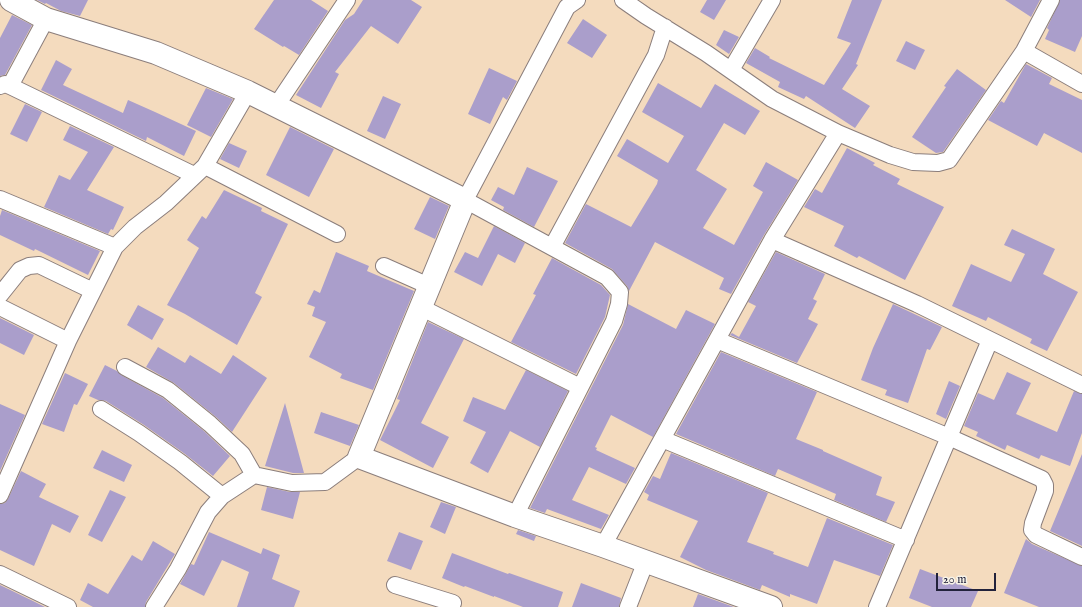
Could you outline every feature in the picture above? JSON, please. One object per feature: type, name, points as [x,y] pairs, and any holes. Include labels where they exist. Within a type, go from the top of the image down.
[{"type":"street","points":[[11,0],[46,19],[156,53],[248,92],[465,200],[607,277],[620,292],[619,304],[614,321],[515,516]]},
{"type":"street","points":[[276,106],[347,0]]},
{"type":"street","points":[[154,607],[178,569],[208,512],[222,496],[254,475],[292,482],[326,482],[359,457],[465,200],[567,7],[577,0]]},
{"type":"street","points":[[623,0],[772,99],[838,133],[890,155],[913,162],[938,163],[949,160],[1024,51],[1051,0]]},
{"type":"street","points":[[730,70],[772,0]]},
{"type":"street","points":[[46,19],[5,86],[199,171],[337,234]]},
{"type":"street","points":[[552,247],[656,55],[665,27]]},
{"type":"street","points":[[1024,51],[1082,84]]},
{"type":"street","points":[[0,495],[68,341],[115,246],[135,227],[176,194],[199,171],[248,92]]},
{"type":"street","points":[[603,546],[772,240],[838,133]]},
{"type":"street","points":[[0,199],[115,246]]},
{"type":"street","points":[[772,240],[917,304],[1082,385]]},
{"type":"street","points":[[0,295],[20,270],[39,264],[93,292]]},
{"type":"street","points":[[384,266],[429,286]]},
{"type":"street","points":[[0,307],[68,341]]},
{"type":"street","points":[[420,307],[580,387]]},
{"type":"street","points":[[717,340],[949,437],[1042,479],[1046,485],[1045,491],[1033,523],[1032,530],[1036,535],[1082,557]]},
{"type":"street","points":[[878,607],[990,340]]},
{"type":"street","points":[[125,367],[168,390],[210,424],[242,454],[254,475]]},
{"type":"street","points":[[101,409],[145,437],[180,462],[222,496]]},
{"type":"street","points":[[662,439],[906,540]]},
{"type":"street","points":[[359,457],[515,516],[646,561],[735,601],[771,607]]},
{"type":"street","points":[[628,607],[646,561]]},
{"type":"street","points":[[0,574],[68,607]]},
{"type":"street","points":[[395,585],[456,606]]},
{"type":"building","points":[[37,0],[88,0],[80,16],[61,11]]},
{"type":"building","points":[[274,0],[311,0],[328,11],[299,55],[254,29]]},
{"type":"building","points":[[363,0],[411,0],[422,7],[398,44],[371,26],[335,72],[339,74],[321,108],[296,95],[345,20],[354,14]]},
{"type":"building","points":[[707,0],[726,0],[714,20],[700,12]]},
{"type":"building","points":[[852,0],[882,0],[856,64],[858,65],[842,89],[870,106],[855,128],[806,96],[804,99],[778,87],[780,82],[746,63],[755,48],[770,57],[769,58],[824,85],[851,43],[837,38]]},
{"type":"building","points":[[1005,0],[1040,0],[1031,17]]},
{"type":"building","points":[[1060,0],[1082,0],[1082,36],[1075,52],[1045,39],[1049,30],[1047,28]]},
{"type":"building","points":[[12,15],[32,25],[5,75],[0,76],[0,38]]},
{"type":"building","points":[[583,19],[607,35],[592,58],[567,43]]},
{"type":"building","points":[[724,30],[739,37],[729,54],[716,45]]},
{"type":"building","points":[[906,41],[925,50],[915,70],[896,61]]},
{"type":"building","points":[[56,60],[72,69],[63,85],[123,113],[128,100],[196,131],[184,156],[147,137],[146,141],[41,90]]},
{"type":"building","points":[[1026,64],[1052,78],[1049,84],[1082,100],[1082,153],[1044,133],[1037,146],[988,120],[1001,101],[1004,103]]},
{"type":"building","points":[[489,68],[517,81],[507,100],[503,97],[490,124],[468,114]]},
{"type":"building","points":[[957,69],[986,90],[943,152],[936,153],[912,137],[946,87],[944,86]]},
{"type":"building","points":[[658,83],[701,108],[715,84],[760,111],[745,135],[724,123],[696,170],[727,189],[703,228],[734,245],[763,192],[753,186],[766,162],[798,180],[764,235],[731,294],[719,289],[724,278],[655,242],[629,291],[627,286],[612,269],[565,243],[586,204],[631,227],[657,184],[658,180],[617,156],[627,139],[668,163],[684,136],[642,112]]},
{"type":"building","points":[[206,88],[233,99],[211,137],[187,125]]},
{"type":"building","points":[[383,96],[401,104],[385,139],[367,131]]},
{"type":"building","points":[[25,104],[42,112],[27,142],[10,134]]},
{"type":"building","points":[[70,126],[114,147],[87,190],[124,207],[113,230],[111,229],[108,234],[44,207],[59,175],[70,180],[88,152],[63,140]]},
{"type":"building","points":[[290,127],[334,149],[309,197],[266,175]]},
{"type":"building","points":[[229,143],[247,151],[239,168],[220,159]]},
{"type":"building","points":[[847,148],[875,163],[873,165],[900,179],[897,184],[944,207],[905,280],[859,256],[857,258],[834,246],[844,226],[804,207],[815,189],[822,193]]},
{"type":"building","points":[[527,167],[558,181],[534,227],[503,210],[504,207],[491,200],[498,187],[514,195]]},
{"type":"building","points":[[224,190],[262,208],[261,211],[288,224],[255,293],[262,297],[237,345],[167,305],[199,248],[187,240],[202,216],[206,219]]},
{"type":"building","points":[[430,197],[449,206],[435,239],[414,229]]},
{"type":"building","points":[[2,210],[100,251],[88,275],[35,249],[34,251],[0,235],[0,216]]},
{"type":"building","points":[[494,226],[525,243],[515,263],[498,254],[482,286],[454,272],[465,252],[478,258]]},
{"type":"building","points":[[1012,229],[1055,249],[1043,274],[1078,292],[1047,351],[1030,343],[1032,339],[988,317],[986,321],[952,306],[971,264],[1011,282],[1025,254],[1004,245]]},
{"type":"building","points":[[336,252],[369,266],[367,271],[414,291],[373,390],[340,378],[342,374],[309,357],[326,322],[312,316],[315,307],[307,304],[314,290],[320,293]]},
{"type":"building","points":[[776,252],[825,274],[813,299],[817,301],[808,319],[818,324],[797,363],[730,335],[732,333],[739,337],[756,306],[748,302]]},
{"type":"building","points":[[552,258],[601,285],[610,295],[605,317],[576,374],[511,342],[536,295],[533,294]]},
{"type":"building","points":[[628,304],[676,329],[686,310],[715,324],[653,437],[611,415],[595,447],[597,448],[596,450],[635,468],[626,484],[589,467],[572,500],[609,515],[601,529],[547,509],[545,513],[530,508],[623,325]]},
{"type":"building","points":[[893,304],[942,327],[930,350],[927,349],[908,403],[885,395],[887,390],[861,380],[873,348]]},
{"type":"building","points":[[138,305],[164,319],[152,340],[127,325]]},
{"type":"building","points":[[0,318],[34,335],[24,355],[0,343]]},
{"type":"building","points":[[428,322],[464,339],[421,423],[449,437],[433,468],[380,440],[400,400],[397,399]]},
{"type":"building","points":[[158,347],[185,363],[190,355],[221,374],[233,355],[267,378],[232,432],[174,383],[146,367]]},
{"type":"building","points":[[721,352],[817,392],[796,439],[882,477],[876,495],[895,502],[886,522],[834,500],[836,494],[778,469],[775,476],[676,434]]},
{"type":"building","points":[[105,365],[163,398],[204,431],[230,456],[213,476],[144,425],[106,401],[98,400],[89,396]]},
{"type":"building","points":[[526,370],[568,391],[540,447],[510,431],[488,473],[470,463],[486,432],[463,421],[473,397],[505,410]]},
{"type":"building","points":[[1007,372],[1031,383],[1016,414],[1057,432],[1074,391],[1082,394],[1082,433],[1070,466],[1041,455],[1039,459],[1007,445],[1005,450],[976,436],[978,432],[964,426],[978,393],[994,400]]},
{"type":"building","points":[[65,373],[88,384],[77,405],[74,404],[64,432],[42,424]]},
{"type":"building","points":[[949,381],[960,386],[946,419],[936,414]]},
{"type":"building","points":[[285,403],[304,473],[293,473],[265,466]]},
{"type":"building","points":[[0,404],[25,415],[0,471]]},
{"type":"building","points":[[321,412],[359,425],[350,446],[314,433]]},
{"type":"building","points":[[102,450],[132,465],[124,482],[93,468]]},
{"type":"building","points":[[671,453],[768,493],[747,542],[774,552],[773,554],[808,567],[827,518],[893,545],[880,576],[834,560],[817,604],[790,594],[790,597],[762,585],[760,590],[706,570],[680,557],[698,521],[647,500],[649,495],[644,492],[653,476],[660,479]]},
{"type":"building","points":[[1082,454],[1082,546],[1050,531]]},
{"type":"building","points":[[21,471],[46,484],[39,497],[79,516],[70,533],[52,524],[34,566],[0,550],[0,504],[5,503],[8,499]]},
{"type":"building","points":[[267,487],[290,492],[300,492],[293,519],[261,510]]},
{"type":"building","points":[[110,490],[126,497],[102,542],[88,535]]},
{"type":"building","points":[[441,502],[456,507],[445,534],[430,527]]},
{"type":"building","points":[[518,530],[536,536],[534,541],[516,534]]},
{"type":"building","points":[[209,532],[261,554],[263,548],[280,555],[272,579],[300,591],[294,607],[237,607],[249,572],[222,560],[204,596],[180,584],[191,564],[194,565]]},
{"type":"building","points":[[399,532],[423,541],[411,570],[387,561]]},
{"type":"building","points":[[1026,539],[1032,544],[1082,566],[1082,607],[1039,607],[1004,593]]},
{"type":"building","points":[[153,541],[175,554],[146,602],[145,607],[93,607],[80,600],[88,583],[108,594],[132,555],[142,561]]},
{"type":"building","points":[[452,553],[508,574],[509,573],[563,592],[558,607],[523,607],[442,578]]},
{"type":"building","points":[[920,569],[978,591],[971,607],[932,607],[909,598]]},
{"type":"building","points":[[581,583],[621,598],[619,607],[572,607]]},
{"type":"building","points":[[0,585],[33,601],[45,607],[0,607]]},
{"type":"building","points":[[698,594],[734,607],[693,607]]}]
